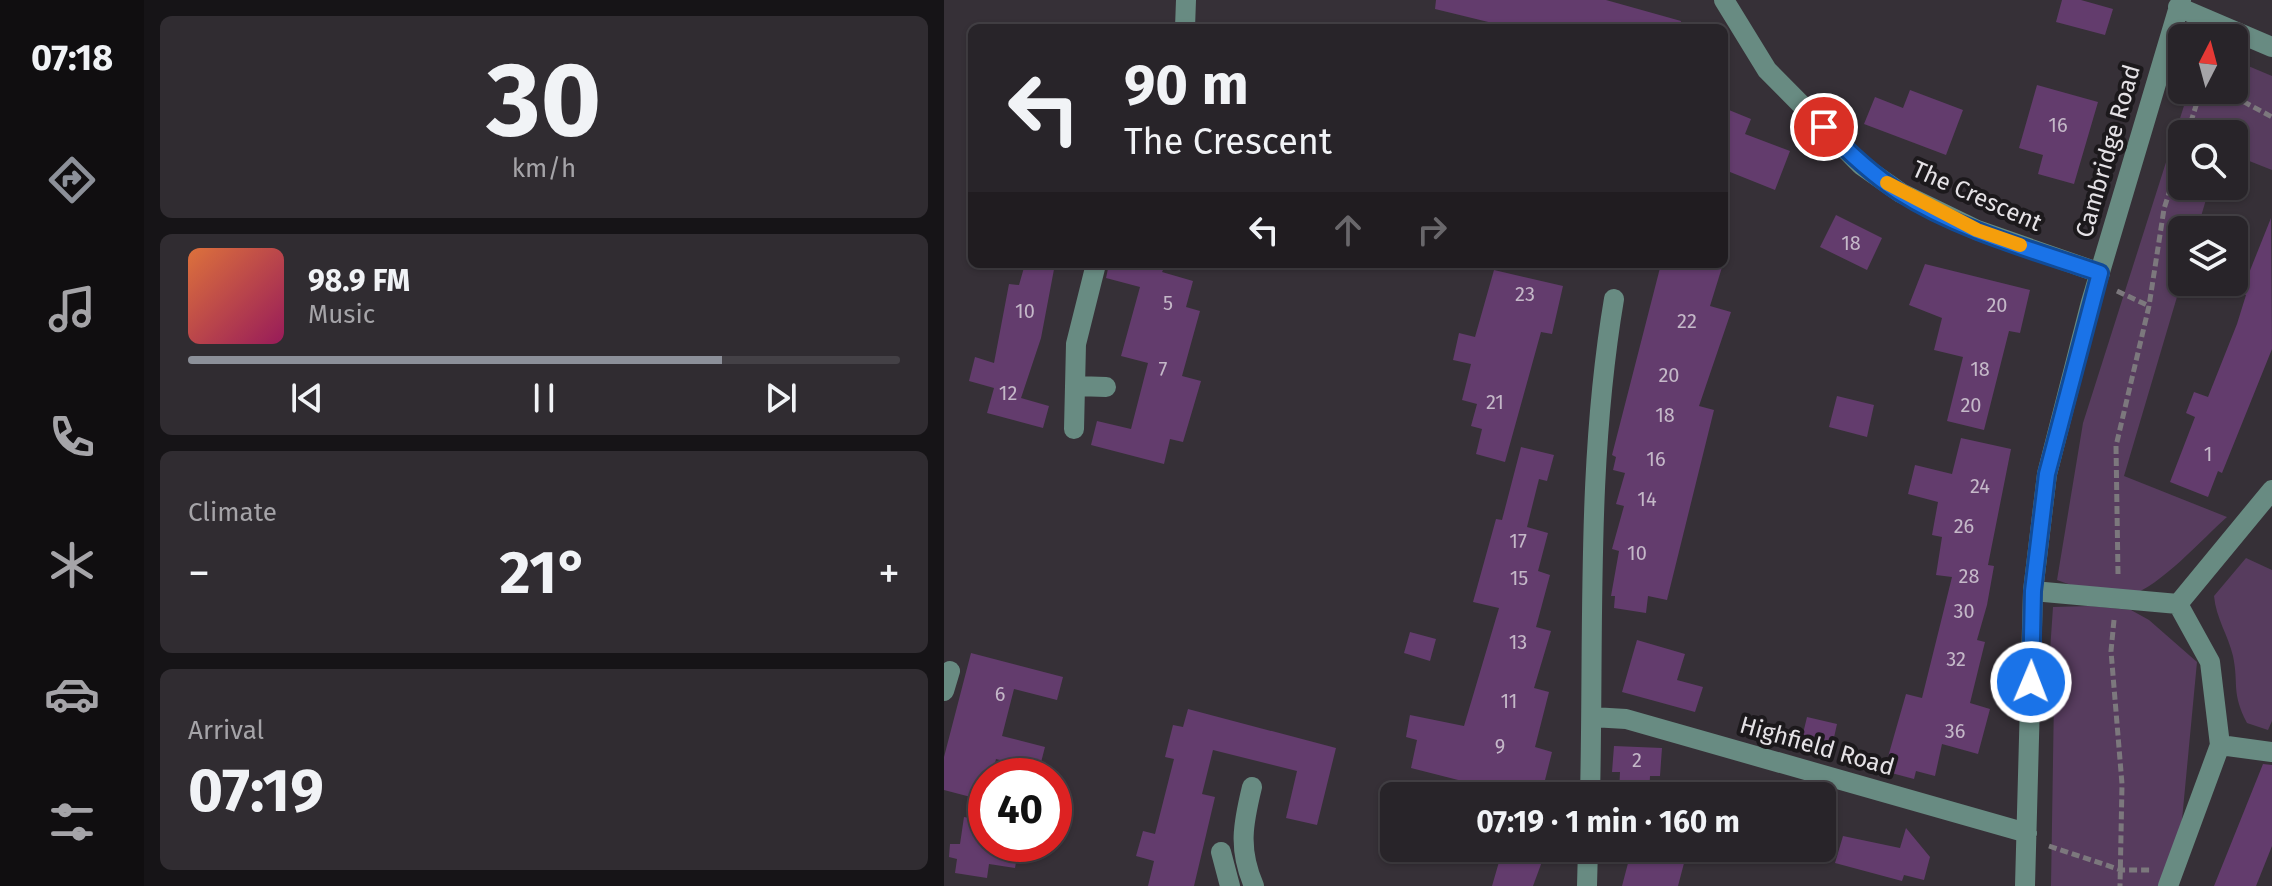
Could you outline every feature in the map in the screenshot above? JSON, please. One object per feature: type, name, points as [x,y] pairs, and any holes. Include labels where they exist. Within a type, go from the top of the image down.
[{"type":"street","points":[[1185,24],[1186,0]]},
{"type":"street","name":"The Crescent","points":[[1724,0],[1767,70],[1861,165],[1901,193],[1977,230],[2100,273]]},
{"type":"street","points":[[2179,4],[2272,47]]},
{"type":"street","name":"Cambridge Road","points":[[2025,886],[2034,838],[2033,591],[2047,474],[2100,273],[2179,4]]},
{"type":"street","points":[[1074,429],[1076,344],[1095,268]]},
{"type":"street","points":[[1590,782],[1593,470],[1602,371],[1614,299]]},
{"type":"street","points":[[1076,386],[1106,387]]},
{"type":"street","points":[[2178,604],[2272,490]]},
{"type":"street","points":[[2033,591],[2178,604]]},
{"type":"street","points":[[2170,878],[2220,745],[2210,662],[2178,604]]},
{"type":"street","points":[[944,691],[950,671]]},
{"type":"street","name":"Highfield Road","points":[[1592,717],[1626,719],[2034,838]]},
{"type":"street","points":[[2220,745],[2272,752]]},
{"type":"street","points":[[1252,787],[1241,831],[1254,886]]},
{"type":"street","points":[[1221,852],[1230,886]]},
{"type":"street","points":[[1587,886],[1588,862]]},
{"type":"path","points":[[2248,104],[2272,117]]},
{"type":"path","points":[[2120,886],[2122,784],[2111,651],[2120,544],[2116,446],[2149,306],[2168,196]]},
{"type":"path","points":[[2109,304],[2113,289],[2149,306]]},
{"type":"path","points":[[2034,838],[2121,870],[2170,878]]},
{"type":"shaded area","points":[[2248,66],[2272,76],[2272,170],[2248,161],[2248,120],[2179,120],[2185,104],[2248,104]]},
{"type":"shaded area","points":[[2168,156],[2168,200],[2206,200],[2201,216],[2168,216],[2168,296],[2177,296],[2124,476],[2227,517],[2168,572],[2130,595],[2112,596],[2057,580],[2083,423]]},
{"type":"shaded area","points":[[2246,558],[2272,570],[2272,721],[2268,730],[2247,723],[2242,712],[2233,656],[2214,596]]},
{"type":"shaded area","points":[[2090,606],[2131,610],[2149,620],[2197,662],[2182,820],[2161,886],[2051,886],[2054,698],[2049,666],[2053,607]]},
{"type":"building","points":[[1436,0],[1606,0],[1681,21],[1681,24],[1497,24],[1435,9]]},
{"type":"building","points":[[2062,0],[2081,0],[2113,9],[2105,35],[2056,22]]},
{"type":"building","points":[[2037,85],[2098,102],[2074,184],[2038,174],[2043,155],[2019,148]]},
{"type":"building","points":[[1910,90],[1963,110],[1946,155],[1864,124],[1875,97],[1903,108]]},
{"type":"building","points":[[1728,110],[1751,119],[1745,134],[1790,151],[1775,190],[1730,172],[1728,176]]},
{"type":"building","points":[[1836,215],[1882,238],[1867,270],[1820,247]]},
{"type":"building","points":[[2271,218],[2272,349],[2222,473],[2218,471],[2208,497],[2170,482],[2195,417],[2186,413],[2194,392],[2208,397],[2248,296],[2248,276]]},
{"type":"building","points":[[1925,264],[2030,290],[2020,333],[2009,331],[1984,430],[1947,421],[1963,357],[1934,350],[1942,318],[1909,305]]},
{"type":"building","points":[[1024,268],[1054,268],[1041,338],[1021,398],[1049,406],[1043,428],[987,413],[994,388],[969,381],[975,357],[994,363],[1009,284],[1019,285]]},
{"type":"building","points":[[1108,268],[1164,268],[1162,272],[1193,281],[1186,307],[1200,311],[1182,376],[1201,381],[1183,442],[1170,439],[1164,464],[1091,445],[1097,421],[1131,429],[1148,363],[1121,356],[1140,287],[1106,278]]},
{"type":"building","points":[[1660,268],[1722,268],[1710,306],[1731,312],[1699,406],[1714,410],[1667,600],[1648,596],[1646,613],[1614,608],[1615,596],[1611,596],[1619,551],[1612,549],[1624,506],[1616,504],[1625,473],[1613,470],[1616,457],[1612,455]]},
{"type":"building","points":[[1494,270],[1563,286],[1552,334],[1541,332],[1505,462],[1476,454],[1482,429],[1471,426],[1477,404],[1462,400],[1471,364],[1453,360],[1459,333],[1475,337]]},
{"type":"building","points":[[1837,396],[1874,405],[1867,437],[1829,427]]},
{"type":"building","points":[[1961,438],[2011,449],[1988,565],[1994,566],[1977,640],[1985,642],[1970,703],[1990,709],[1978,754],[1942,744],[1935,776],[1916,771],[1914,779],[1884,771],[1906,694],[1922,698],[1952,577],[1936,575],[1942,537],[1932,535],[1938,502],[1908,494],[1915,465],[1952,474]]},
{"type":"building","points":[[1521,447],[1554,455],[1547,481],[1539,479],[1527,527],[1548,533],[1538,571],[1550,575],[1536,627],[1551,631],[1534,688],[1549,692],[1535,747],[1552,752],[1544,782],[1466,782],[1411,768],[1417,740],[1406,737],[1410,715],[1464,726],[1499,608],[1473,602],[1496,519],[1502,520]]},
{"type":"building","points":[[1410,632],[1436,639],[1430,661],[1404,653]]},
{"type":"building","points":[[1637,640],[1685,654],[1677,680],[1703,687],[1695,712],[1622,692]]},
{"type":"building","points":[[971,653],[1063,677],[1057,700],[1014,689],[1002,736],[1045,747],[1042,758],[968,758],[968,796],[944,790],[944,757]]},
{"type":"building","points":[[1188,709],[1336,748],[1317,825],[1286,818],[1297,771],[1213,750],[1202,794],[1215,797],[1194,886],[1148,886],[1154,861],[1136,856],[1143,831],[1155,834],[1174,759],[1165,757],[1173,725],[1183,727]]},
{"type":"building","points":[[1807,717],[1837,724],[1831,751],[1801,742]]},
{"type":"building","points":[[1614,746],[1662,748],[1660,776],[1650,776],[1650,782],[1620,782],[1620,772],[1612,772]]},
{"type":"building","points":[[2263,764],[2272,765],[2272,846],[2256,886],[2214,886]]},
{"type":"building","points":[[964,817],[968,818],[968,862],[1016,862],[1015,868],[989,864],[987,878],[955,873],[957,859],[949,857],[950,844],[960,844]]},
{"type":"building","points":[[1906,828],[1930,857],[1924,880],[1904,875],[1902,881],[1835,863],[1843,836],[1900,848]]},
{"type":"building","points":[[1499,862],[1542,862],[1533,886],[1492,886]]},
{"type":"building","points":[[1628,862],[1684,862],[1678,886],[1622,886]]},
{"type":"slow traffic","points":[[1887,183],[1977,230],[2020,245]]},
{"type":"route","points":[[1824,127],[1861,165],[1901,193],[1977,230],[2100,273],[2047,474],[2033,591],[2031,682]]}]
